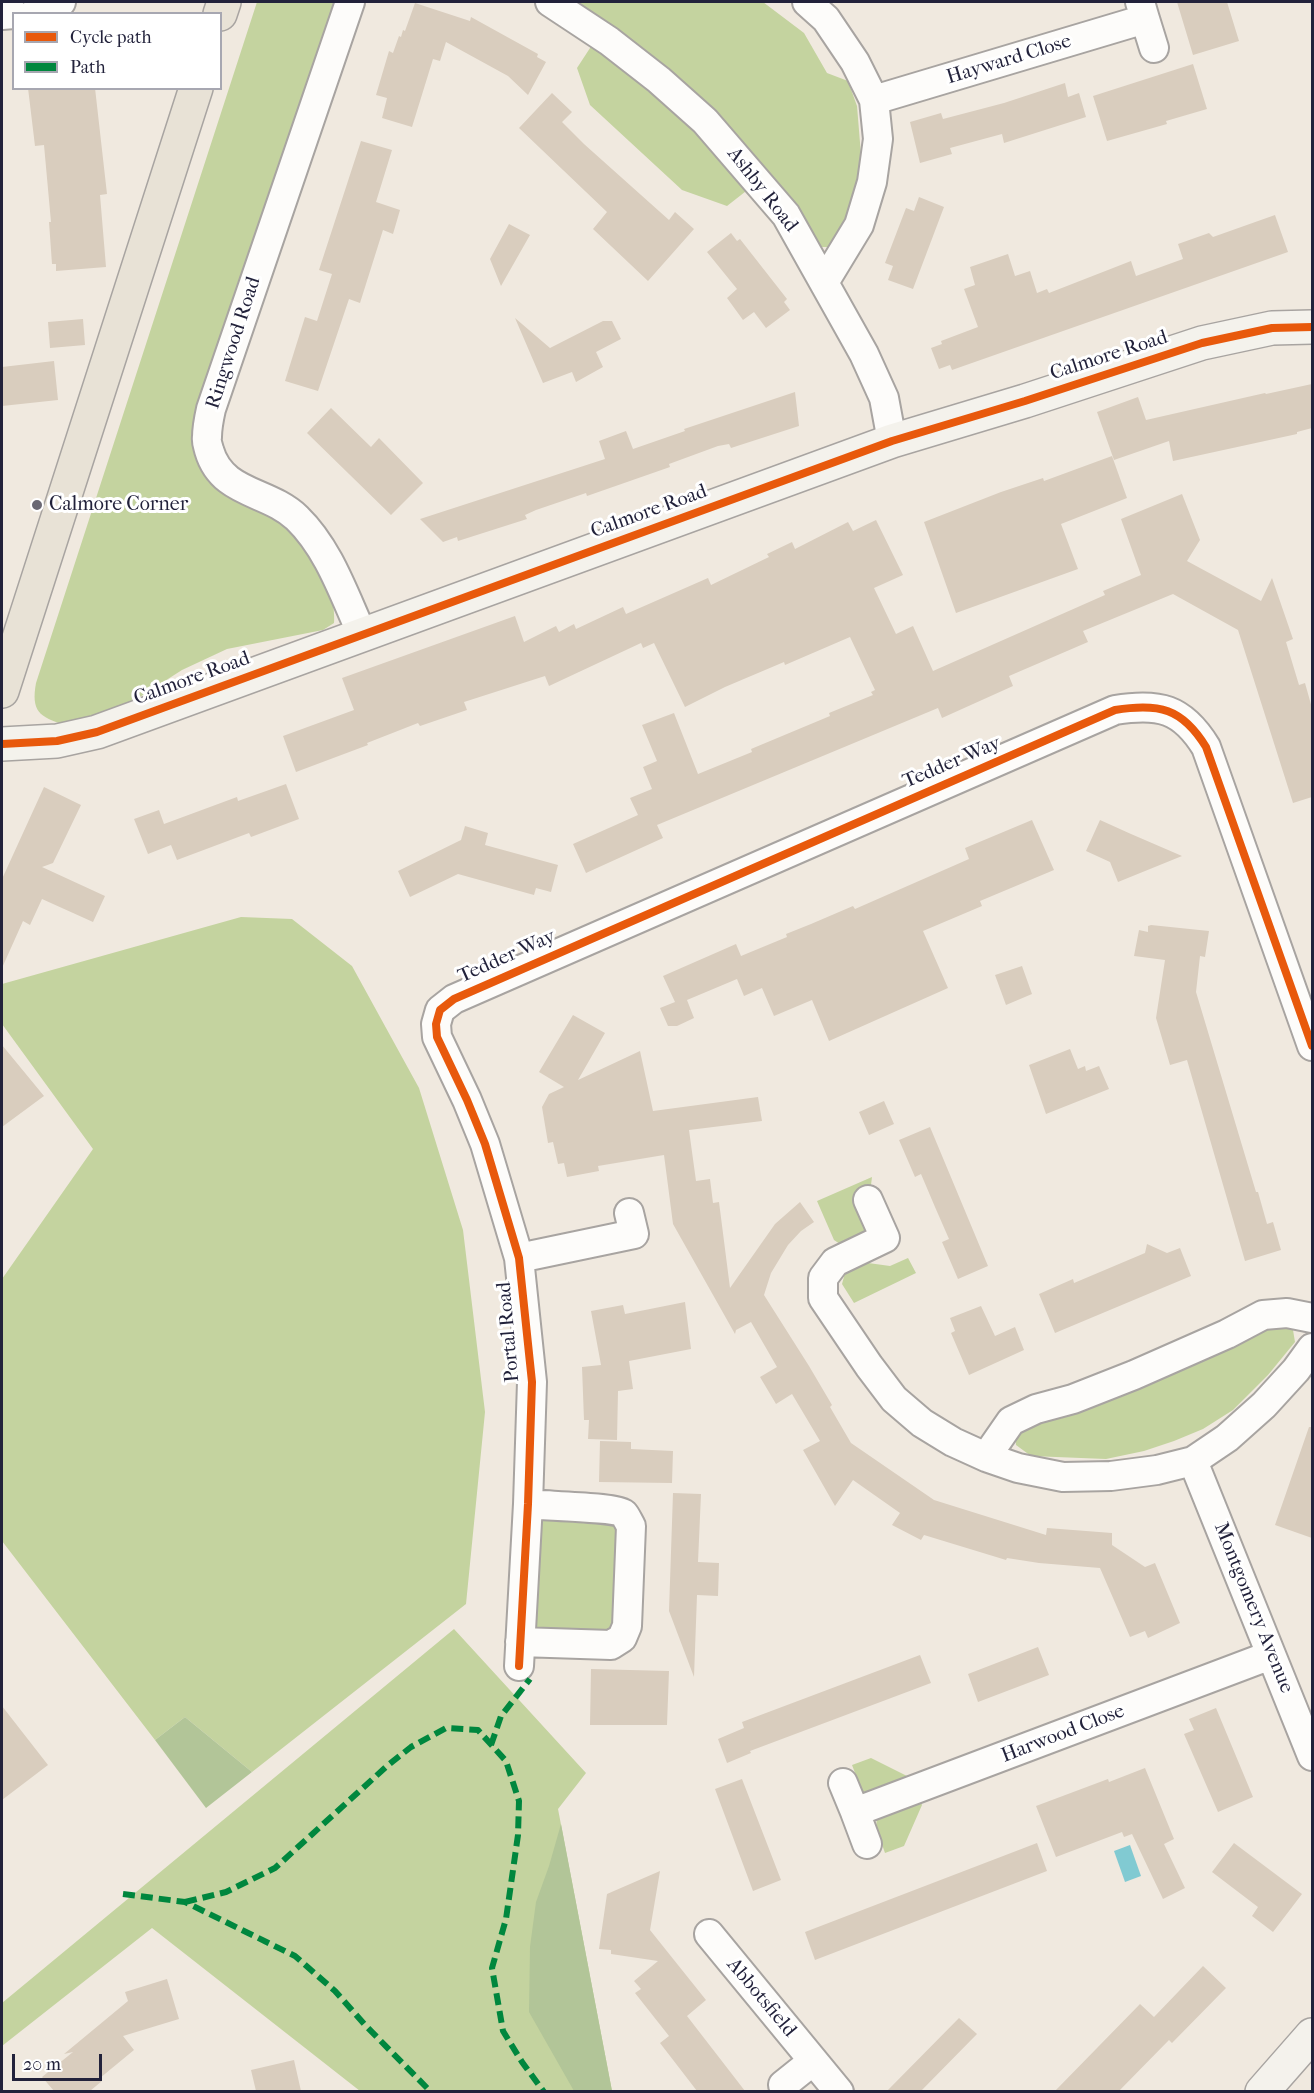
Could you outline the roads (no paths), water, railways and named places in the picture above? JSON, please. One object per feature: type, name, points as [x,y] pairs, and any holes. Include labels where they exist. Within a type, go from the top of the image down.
[{"type":"main road","points":[[2,692],[7,654],[195,90]]},
{"type":"street","points":[[42,12],[61,2]]},
{"type":"street","name":"Ringwood Road","points":[[350,2],[211,409],[206,439],[212,458],[225,478],[272,501],[297,518],[315,540],[332,567],[362,634]]},
{"type":"street","name":"Ashby Road","points":[[550,2],[609,41],[643,67],[705,121],[786,215],[864,354],[884,398],[892,441]]},
{"type":"street","points":[[807,2],[826,19],[855,62],[874,100],[878,139],[872,182],[859,225],[825,281]]},
{"type":"street","name":"Hayward Close","points":[[874,100],[1142,10],[1154,48]]},
{"type":"street","name":"Calmore Road","points":[[2,744],[57,741],[97,732],[892,441],[1025,401],[1202,343],[1272,328],[1312,327]]},
{"type":"street","name":"Tedder Way","points":[[440,1010],[467,992],[1115,710],[1152,706],[1182,718],[1196,732],[1206,747],[1308,1034]]},
{"type":"street","name":"Portal Road","points":[[440,1010],[436,1024],[437,1037],[485,1144],[519,1258],[532,1382],[520,1654],[611,1645],[622,1638],[627,1626],[631,1526],[624,1514],[614,1510],[528,1504]]},
{"type":"street","points":[[868,1200],[889,1248],[835,1262],[823,1278],[823,1298],[894,1399],[922,1423],[953,1442],[1018,1468],[1063,1477],[1111,1476],[1157,1470],[1193,1461],[1227,1438],[1264,1404],[1296,1370],[1312,1348]]},
{"type":"street","name":"Portal Road","points":[[519,1258],[634,1234]]},
{"type":"street","points":[[986,1457],[1011,1421],[1036,1409],[1073,1399],[1134,1376],[1263,1315],[1287,1313],[1312,1318]]},
{"type":"street","name":"Montgomery Avenue","points":[[1193,1461],[1312,1756]]},
{"type":"street","name":"Harwood Close","points":[[855,1812],[1271,1655]]},
{"type":"street","points":[[843,1783],[867,1844]]},
{"type":"street","name":"Abbotsfield","points":[[709,1934],[838,2091]]},
{"type":"street","points":[[1262,2091],[1312,2035]]},
{"type":"street","points":[[783,2085],[813,2061]]},
{"type":"water","points":[[1130,1845],[1141,1876],[1125,1882],[1114,1851]]},
{"type":"place","name":"Calmore Corner","points":[[37,505]]}]
